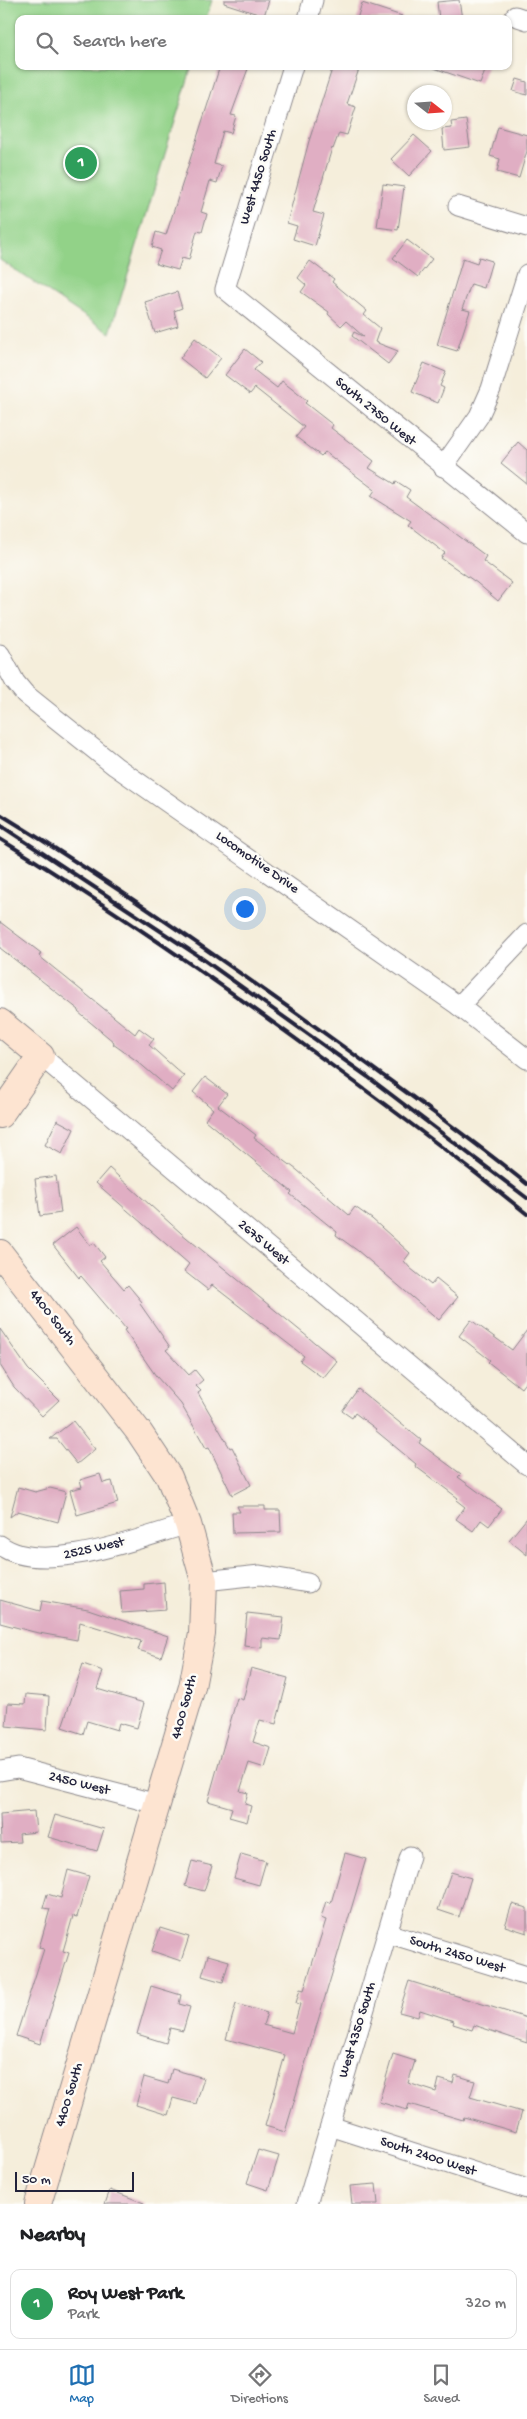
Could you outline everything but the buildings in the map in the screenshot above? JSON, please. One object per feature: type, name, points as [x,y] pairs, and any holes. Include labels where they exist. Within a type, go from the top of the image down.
[{"type":"street","points":[[309,15],[313,0]]},
{"type":"street","name":"West 4450 South","points":[[225,289],[292,70]]},
{"type":"street","points":[[458,206],[527,228]]},
{"type":"street","points":[[442,467],[479,416],[491,389],[527,274]]},
{"type":"street","name":"South 2750 West","points":[[225,289],[442,467],[527,533]]},
{"type":"street","name":"Locomotive Drive","points":[[0,654],[15,682],[25,694],[115,766],[459,1006],[527,1059]]},
{"type":"street","points":[[459,1006],[527,934]]},
{"type":"street","name":"2675 West","points":[[0,1022],[527,1465]]},
{"type":"street","points":[[0,1115],[40,1056]]},
{"type":"street","name":"4400 South","points":[[0,1253],[139,1432],[169,1477],[188,1524],[204,1581],[202,1634],[192,1687],[38,2204]]},
{"type":"street","name":"2525 West","points":[[0,1545],[38,1558],[80,1555],[188,1524]]},
{"type":"street","points":[[204,1581],[260,1576],[308,1583]]},
{"type":"street","name":"2450 West","points":[[0,1771],[18,1768],[157,1804]]},
{"type":"street","name":"West 4350 South","points":[[306,2204],[410,1856]]},
{"type":"street","name":"South 2450 West","points":[[387,1933],[527,1976]]},
{"type":"street","name":"South 2400 West","points":[[330,2126],[527,2189]]},
{"type":"green space","points":[[0,0],[212,0],[207,15],[15,15],[15,70],[191,70],[110,333],[0,260]]},
{"type":"railway","points":[[0,814],[132,899],[262,989],[483,1149],[527,1184]]},
{"type":"railway","points":[[0,825],[197,955],[368,1077],[527,1198]]},
{"type":"railway","points":[[0,839],[128,921],[252,1008],[407,1121],[527,1214]]},
{"type":"place","name":"Roy West Park","points":[[81,163]]}]
